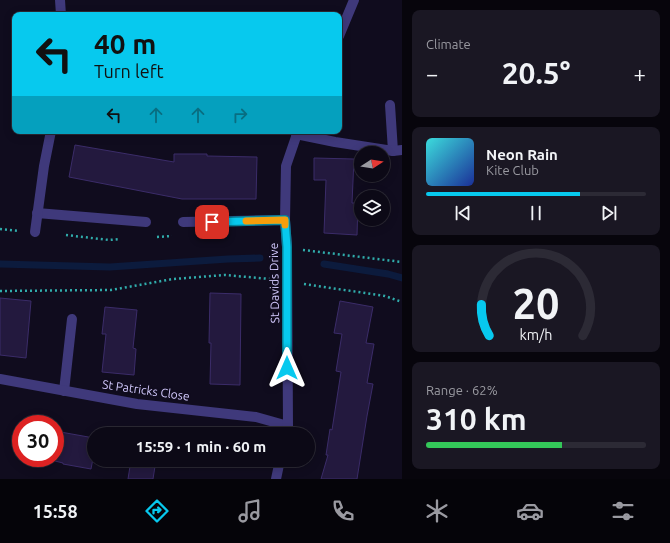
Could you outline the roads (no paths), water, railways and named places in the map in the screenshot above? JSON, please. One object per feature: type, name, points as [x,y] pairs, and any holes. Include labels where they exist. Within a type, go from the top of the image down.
[{"type":"street","points":[[60,0],[61,12]]},
{"type":"street","points":[[342,28],[354,0]]},
{"type":"street","name":"St Davids Drive","points":[[305,134],[335,142],[397,150],[390,105]]},
{"type":"street","points":[[35,232],[44,166],[50,134]]},
{"type":"street","name":"St Davids Drive","points":[[287,427],[287,247],[285,220],[286,166],[296,134]]},
{"type":"street","points":[[37,213],[146,222]]},
{"type":"street","points":[[183,222],[285,220]]},
{"type":"street","points":[[64,391],[72,319]]},
{"type":"street","name":"St Patricks Close","points":[[0,379],[137,404],[256,416],[280,427]]},
{"type":"street","points":[[276,479],[279,467]]},
{"type":"waterway","points":[[0,264],[110,267],[260,258]]},
{"type":"waterway","points":[[324,264],[388,274],[402,278]]}]
